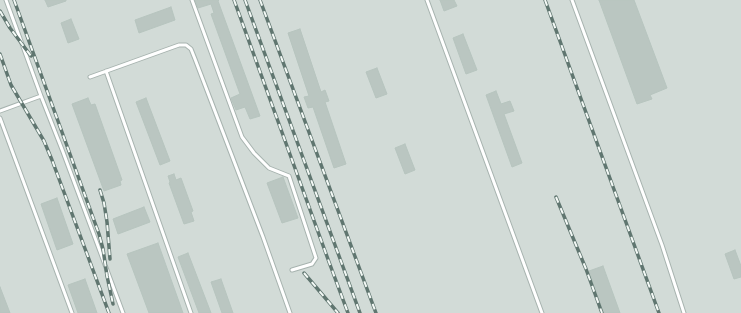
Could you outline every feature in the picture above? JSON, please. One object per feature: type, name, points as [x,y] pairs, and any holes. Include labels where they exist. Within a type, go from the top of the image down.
[{"type":"lane","points":[[6,0],[123,313]]},
{"type":"lane","points":[[192,0],[242,137],[254,153],[269,168],[289,176],[316,258],[312,264],[292,270]]},
{"type":"lane","points":[[427,0],[542,313]]},
{"type":"lane","points":[[572,0],[662,245],[684,313]]},
{"type":"lane","points":[[90,77],[180,44],[186,45],[191,49],[263,237],[290,313]]},
{"type":"lane","points":[[106,71],[191,313]]},
{"type":"lane","points":[[0,111],[41,96]]},
{"type":"lane","points":[[0,118],[72,313]]},
{"type":"shaded area","points":[[0,0],[741,0],[741,313],[0,313]]},
{"type":"building","points":[[45,0],[66,0],[66,1],[48,7]]},
{"type":"building","points":[[195,0],[219,0],[218,1],[260,116],[250,119],[245,107],[236,110],[231,98],[240,94],[211,14],[214,13],[211,4],[198,8]]},
{"type":"building","points":[[440,0],[454,0],[457,6],[444,11]]},
{"type":"building","points":[[599,0],[634,0],[667,88],[650,95],[652,99],[637,104]]},
{"type":"building","points":[[171,7],[175,20],[139,33],[135,20]]},
{"type":"building","points":[[71,19],[79,39],[68,43],[61,23]]},
{"type":"building","points":[[300,29],[321,92],[325,90],[329,101],[325,102],[346,164],[334,168],[313,107],[308,108],[304,97],[309,96],[288,33]]},
{"type":"building","points":[[463,34],[477,70],[466,74],[453,38]]},
{"type":"building","points":[[377,68],[387,94],[376,98],[366,72]]},
{"type":"building","points":[[496,91],[501,104],[510,101],[514,111],[504,114],[522,163],[512,167],[486,95]]},
{"type":"building","points":[[88,98],[91,105],[95,104],[122,180],[120,181],[121,185],[104,191],[72,104]]},
{"type":"building","points":[[146,98],[170,161],[160,165],[136,102]]},
{"type":"building","points":[[405,144],[415,170],[405,174],[395,148]]},
{"type":"building","points":[[174,174],[176,180],[181,178],[193,211],[191,212],[194,221],[184,224],[169,183],[168,176]]},
{"type":"building","points":[[283,177],[298,218],[282,223],[267,183]]},
{"type":"building","points":[[57,198],[73,244],[57,250],[41,204]]},
{"type":"building","points":[[144,207],[150,222],[118,234],[113,219]]},
{"type":"building","points":[[158,243],[183,313],[149,313],[127,254]]},
{"type":"building","points":[[735,250],[741,266],[741,277],[734,279],[725,254]]},
{"type":"building","points":[[188,253],[211,313],[199,313],[178,257]]},
{"type":"building","points":[[603,266],[620,313],[604,313],[589,271]]},
{"type":"building","points":[[85,279],[97,313],[78,313],[68,285]]},
{"type":"building","points":[[221,279],[233,313],[222,313],[211,282]]},
{"type":"building","points":[[0,287],[10,313],[0,313]]},
{"type":"railway","points":[[14,0],[99,234],[113,304]]},
{"type":"railway","points":[[234,0],[348,313]]},
{"type":"railway","points":[[245,0],[360,313]]},
{"type":"railway","points":[[260,0],[376,313]]},
{"type":"railway","points":[[545,0],[659,313]]},
{"type":"railway","points":[[0,11],[10,28],[31,56]]},
{"type":"railway","points":[[0,54],[11,85],[44,141],[52,160],[109,313]]},
{"type":"railway","points":[[100,190],[107,222],[110,259]]},
{"type":"railway","points":[[556,197],[586,269],[602,313]]},
{"type":"railway","points":[[304,273],[338,313]]}]
